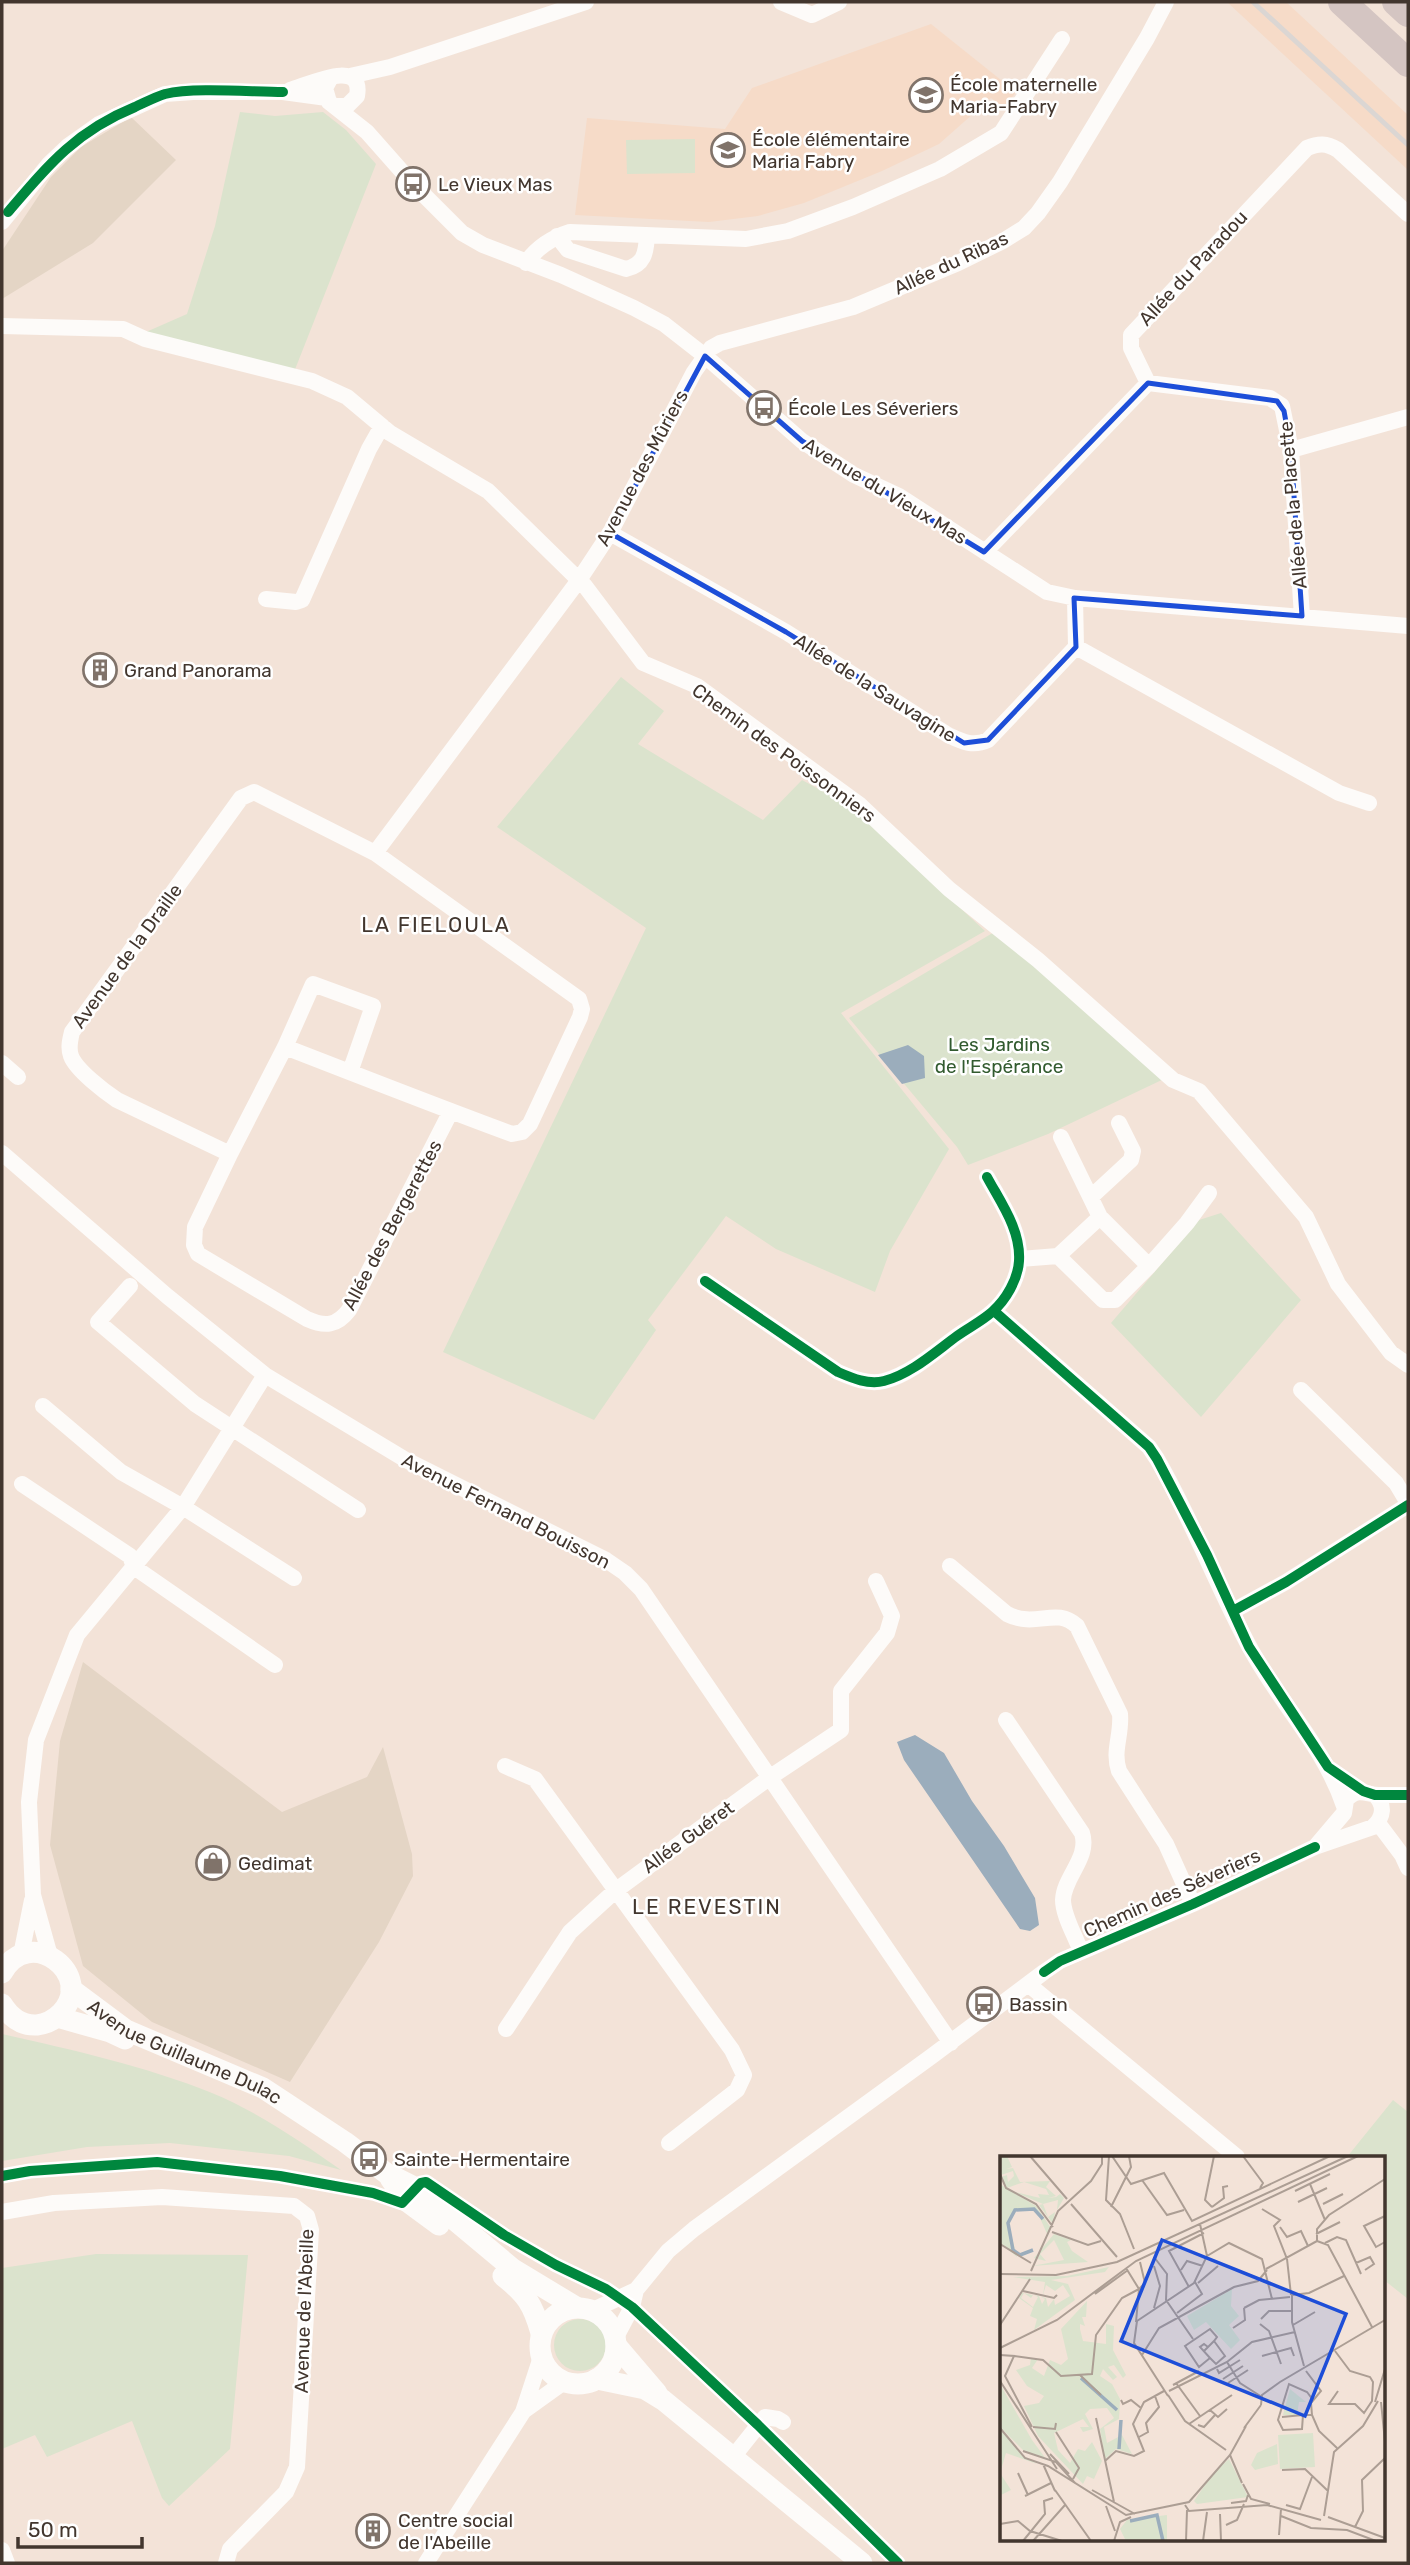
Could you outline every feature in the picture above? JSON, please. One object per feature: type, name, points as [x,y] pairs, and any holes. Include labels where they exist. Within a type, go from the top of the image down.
[{"type":"highway","points":[[1342,2],[1408,63]]},
{"type":"highway","points":[[1396,2],[1408,13]]},
{"type":"main road","points":[[2,1973],[12,1960],[21,1955],[40,1953],[50,1956]]},
{"type":"main road","name":"Avenue Guillaume Dulac","points":[[2,2004],[15,2019],[25,2024],[36,2025],[57,2017],[69,2000],[71,1989],[65,1969],[50,1956]]},
{"type":"main road","name":"Avenue Guillaume Dulac","points":[[71,1989],[126,2030],[263,2088],[345,2142],[386,2173],[416,2189],[513,2269],[585,2309]]},
{"type":"main road","name":"Avenue Guillaume Dulac","points":[[57,2017],[110,2032],[167,2059],[299,2112]]},
{"type":"main road","name":"Avenue Guillaume Dulac","points":[[386,2173],[405,2200],[523,2292],[531,2303],[541,2333]]},
{"type":"main road","points":[[616,2341],[612,2365],[587,2384],[564,2382],[554,2376],[541,2357],[539,2345],[541,2333],[549,2320],[561,2311],[585,2309],[607,2321],[616,2341],[663,2400]]},
{"type":"main road","points":[[597,2379],[645,2389],[663,2400],[862,2563]]},
{"type":"street","points":[[2,222],[68,146],[123,111],[165,94],[283,92],[347,106],[355,88],[390,67],[586,2]]},
{"type":"street","points":[[781,2],[812,15],[839,2]]},
{"type":"street","name":"Allée du Ribas","points":[[705,356],[711,348],[720,343],[853,307],[958,262],[1024,228],[1060,182],[1166,2]]},
{"type":"street","points":[[526,263],[535,250],[557,236],[570,232],[746,239],[789,230],[853,207],[940,169],[1001,133],[1062,39]]},
{"type":"street","points":[[283,92],[340,74],[355,88]]},
{"type":"street","points":[[330,79],[325,88],[332,102]]},
{"type":"street","name":"Avenue du Vieux Mas","points":[[355,88],[367,132]]},
{"type":"street","name":"Avenue du Vieux Mas","points":[[332,102],[367,132],[462,233],[483,245],[561,275],[664,324],[705,356],[802,441],[854,475],[899,496],[1047,592],[1075,598],[1408,626]]},
{"type":"street","name":"Allée du Paradou","points":[[1148,383],[1131,348],[1131,335],[1307,148],[1328,144],[1338,149],[1408,214]]},
{"type":"street","points":[[557,236],[568,250],[626,270],[643,260],[647,236]]},
{"type":"street","name":"Chemin des Poissonniers","points":[[2,326],[123,329],[145,339],[313,381],[346,397],[415,449],[488,491],[579,580],[643,663],[697,686],[860,805],[949,889],[1038,960],[1173,1080],[1199,1091],[1306,1217],[1338,1284],[1391,1353],[1408,1365]]},
{"type":"street","name":"Avenue des Mûriers","points":[[579,580],[610,533],[694,372],[705,356]]},
{"type":"street","points":[[985,552],[1148,383]]},
{"type":"street","name":"Allée de la Placette","points":[[1148,383],[1270,398],[1284,411],[1291,450],[1301,616]]},
{"type":"street","points":[[1291,450],[1408,417]]},
{"type":"street","points":[[266,599],[296,603],[302,600],[369,449],[382,426]]},
{"type":"street","name":"Allée de la Sauvagine","points":[[610,533],[786,632],[964,743],[978,744],[988,740],[1076,647]]},
{"type":"street","points":[[375,853],[579,580]]},
{"type":"street","points":[[1075,598],[1076,647],[1339,793],[1369,803]]},
{"type":"street","name":"Avenue de la Draille","points":[[230,1154],[106,1093],[71,1057],[69,1047],[72,1032],[241,798],[254,792],[375,853],[579,999],[582,1009],[530,1124],[522,1132],[512,1134],[285,1047]]},
{"type":"street","points":[[230,1154],[285,1047],[313,984],[373,1006],[350,1072]]},
{"type":"street","points":[[2,1063],[18,1077]]},
{"type":"street","name":"Allée des Bergerettes","points":[[230,1154],[195,1227],[194,1245],[198,1254],[307,1319],[319,1325],[331,1324],[343,1318],[349,1310],[451,1111]]},
{"type":"street","points":[[1091,1197],[1133,1156],[1119,1123]]},
{"type":"street","points":[[1061,1137],[1100,1217],[1149,1266]]},
{"type":"street","name":"Avenue Fernand Bouisson","points":[[2,1153],[167,1296],[265,1375],[406,1460],[606,1560],[625,1573],[641,1589],[951,2043]]},
{"type":"street","points":[[705,1281],[838,1372],[857,1380],[882,1382],[904,1373],[994,1311],[1012,1287],[1020,1259],[1013,1224],[987,1177]]},
{"type":"street","points":[[1058,1256],[1103,1300],[1115,1300],[1187,1223],[1209,1193]]},
{"type":"street","points":[[1020,1259],[1058,1256],[1100,1217]]},
{"type":"street","points":[[130,1286],[99,1322],[195,1404],[358,1510]]},
{"type":"street","points":[[994,1311],[1149,1447],[1163,1469],[1249,1647],[1328,1767],[1350,1825],[1362,1830]]},
{"type":"street","points":[[50,1956],[33,1895],[29,1802],[36,1740],[78,1635],[183,1507],[265,1375]]},
{"type":"street","points":[[1233,1611],[1286,1582],[1408,1504],[1396,1483],[1301,1390]]},
{"type":"street","points":[[43,1406],[121,1472],[183,1507],[294,1578]]},
{"type":"street","points":[[22,1484],[130,1556],[134,1567],[275,1665]]},
{"type":"street","points":[[950,1566],[1007,1614],[1018,1620],[1061,1617],[1077,1626],[1121,1714],[1115,1760],[1119,1771],[1171,1852],[1193,1904]]},
{"type":"street","name":"Allée Guéret","points":[[506,2029],[570,1932],[615,1891],[769,1778],[841,1730],[841,1691],[887,1633],[892,1616],[876,1581]]},
{"type":"street","points":[[1006,1720],[1085,1840],[1063,1903],[1081,1952]]},
{"type":"street","points":[[505,1766],[535,1779],[732,2050],[744,2076],[737,2090],[669,2143]]},
{"type":"street","points":[[1328,1767],[1369,1793],[1382,1805],[1380,1820],[1408,1868]]},
{"type":"street","points":[[1369,1793],[1408,1795]]},
{"type":"street","name":"Chemin des Séveriers","points":[[1315,1847],[1344,1810],[1351,1795],[1369,1793]]},
{"type":"street","name":"Chemin des Séveriers","points":[[616,2341],[632,2307],[636,2290],[668,2251],[694,2229],[1060,1961],[1193,1904],[1315,1847],[1368,1829],[1408,1803]]},
{"type":"street","points":[[21,1955],[33,1895]]},
{"type":"street","points":[[1028,1984],[1236,2156]]},
{"type":"street","name":"Avenue de l'Abeille","points":[[2,2212],[54,2203],[162,2197],[294,2206],[307,2216],[311,2230],[297,2466],[286,2492],[230,2549],[226,2563]]},
{"type":"street","name":"Chemin des Séveriers","points":[[585,2309],[636,2290]]},
{"type":"street","points":[[426,2563],[523,2412],[541,2357]]},
{"type":"street","points":[[523,2412],[564,2382]]},
{"type":"street","points":[[733,2457],[765,2417],[783,2422]]},
{"type":"street","points":[[2,2550],[7,2563]]},
{"type":"highlighted area","points":[[705,356],[802,441],[984,552],[1148,383],[1277,401],[1284,411],[1291,450],[1302,616],[1074,598],[1076,647],[988,740],[964,743],[786,632],[610,533]]},
{"type":"shaded area","points":[[1227,2],[1286,2],[1408,115],[1408,170]]},
{"type":"shaded area","name":"École élémentaire Maria Fabry","points":[[931,24],[1016,92],[1004,108],[991,98],[939,144],[804,203],[758,216],[709,222],[575,215],[587,118],[725,129],[752,88]]},
{"type":"shaded area","points":[[131,117],[176,160],[93,243],[2,299],[2,251],[51,177],[81,147]]},
{"type":"shaded area","points":[[83,1662],[282,1812],[367,1777],[383,1747],[412,1854],[413,1876],[379,1942],[290,2082],[152,2022],[83,1966],[50,1845],[60,1741]]},
{"type":"green space","points":[[240,112],[275,116],[323,112],[346,130],[376,164],[294,372],[146,332],[187,314],[215,226]]},
{"type":"green space","points":[[695,139],[695,173],[627,174],[626,140]]},
{"type":"green space","points":[[621,677],[664,711],[638,744],[763,820],[802,780],[853,808],[985,931],[841,1013],[949,1149],[890,1251],[875,1292],[776,1249],[726,1216],[648,1320],[656,1330],[594,1420],[443,1352],[646,928],[497,827]]},
{"type":"green space","name":"Les Jardins de l'Espérance","points":[[996,931],[1166,1078],[1048,1134],[968,1165],[957,1147],[849,1018]]},
{"type":"green space","points":[[1221,1213],[1301,1300],[1201,1417],[1111,1323],[1199,1220]]},
{"type":"green space","points":[[2,2034],[135,2067],[212,2093],[262,2118],[341,2170],[289,2156],[170,2143],[87,2147],[2,2161]]},
{"type":"green space","points":[[1393,2100],[1408,2112],[1408,2299],[1386,2282],[1386,2156],[1348,2156]]},
{"type":"green space","points":[[96,2254],[248,2255],[230,2449],[169,2506],[162,2498],[132,2421],[47,2457],[35,2435],[2,2449],[2,2268]]},
{"type":"green space","points":[[580,2319],[590,2321],[598,2327],[604,2335],[604,2355],[598,2363],[590,2369],[580,2371],[570,2369],[562,2363],[556,2355],[554,2345],[556,2335],[562,2327],[570,2321]]},
{"type":"water","points":[[908,1045],[924,1056],[925,1078],[902,1084],[878,1055]]},
{"type":"water","points":[[915,1735],[944,1753],[1035,1898],[1039,1925],[1030,1931],[1020,1929],[904,1760],[897,1742]]},
{"type":"railway","points":[[1253,2],[1408,145]]},
{"type":"cycle path","points":[[8,212],[50,164],[79,138],[114,116],[153,98],[192,91],[283,92]]},
{"type":"cycle path","points":[[705,1281],[838,1372],[854,1379],[872,1382],[894,1378],[922,1362],[988,1315],[1002,1302],[1014,1282],[1019,1261],[1017,1238],[987,1177]]},
{"type":"cycle path","points":[[994,1311],[1149,1447],[1207,1555],[1249,1647],[1328,1767],[1363,1791],[1375,1795],[1408,1795]]},
{"type":"cycle path","points":[[1233,1611],[1286,1582],[1408,1505]]},
{"type":"cycle path","points":[[1044,1972],[1060,1961],[1193,1904],[1315,1847]]},
{"type":"cycle path","points":[[2,2176],[30,2171],[157,2162],[280,2176],[373,2193],[402,2203],[421,2183],[426,2182],[504,2235],[556,2265],[606,2289],[632,2307],[758,2425],[898,2563]]},
{"type":"place","name":"École maternelle Maria-Fabry","points":[[926,95]]},
{"type":"place","name":"École élémentaire Maria Fabry","points":[[728,150]]},
{"type":"place","name":"Le Vieux Mas","points":[[413,184]]},
{"type":"place","name":"École Les Séveriers","points":[[764,408]]},
{"type":"place","name":"Grand Panorama","points":[[100,670]]},
{"type":"place","name":"Gedimat","points":[[213,1863]]},
{"type":"place","name":"Bassin","points":[[984,2004]]},
{"type":"place","name":"Sainte-Hermentaire","points":[[369,2159]]},
{"type":"place","name":"Centre social de l'Abeille","points":[[373,2531]]},
{"type":"district","name":"LA FIELOULA","points":[[436,924]]},
{"type":"district","name":"LE REVESTIN","points":[[707,1906]]}]
